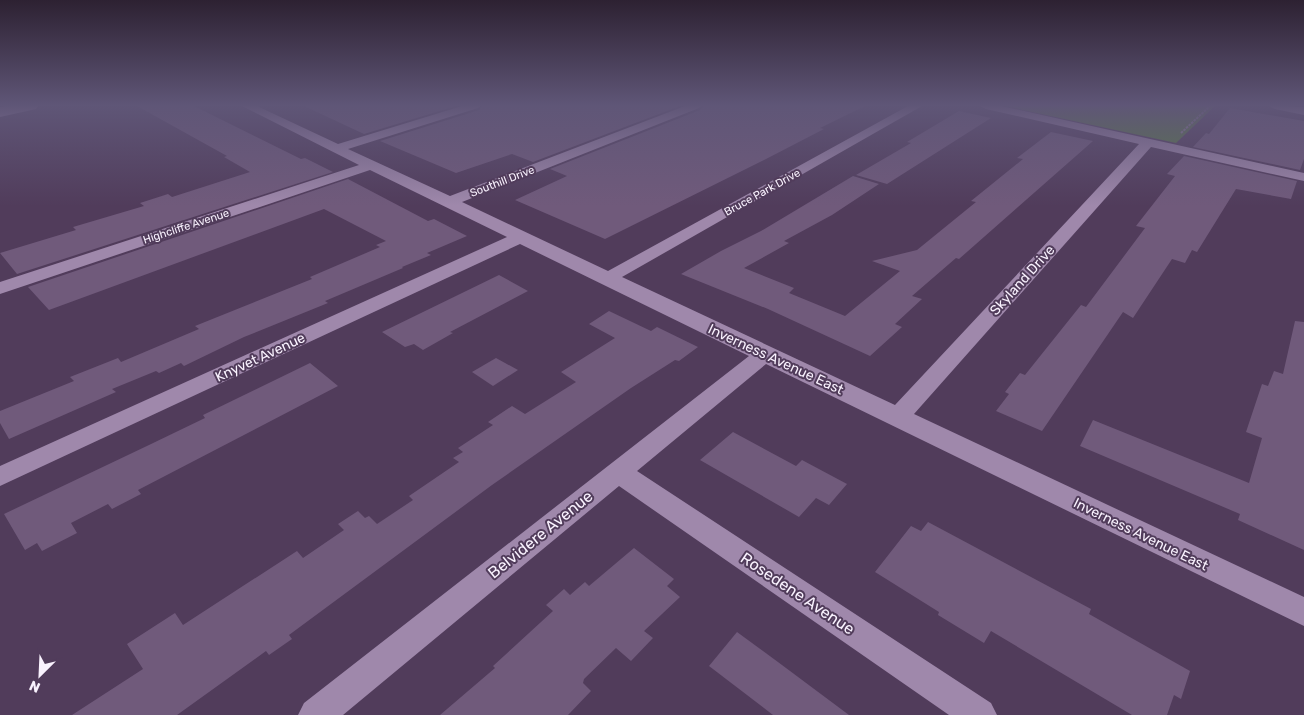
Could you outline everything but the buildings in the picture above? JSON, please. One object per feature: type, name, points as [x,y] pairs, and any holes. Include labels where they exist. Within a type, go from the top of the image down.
[{"type":"street","name":"Inverness Avenue East","points":[[319,139],[1304,612]]},
{"type":"street","points":[[337,148],[365,139]]},
{"type":"street","name":"Southill Drive","points":[[449,202],[609,139]]},
{"type":"street","name":"Bruce Park Drive","points":[[608,278],[856,139]]},
{"type":"street","points":[[1131,139],[1304,177]]},
{"type":"street","name":"Skyland Drive","points":[[898,417],[1147,143]]},
{"type":"street","name":"Highcliffe Avenue","points":[[0,288],[372,165]]},
{"type":"street","name":"Knyvet Avenue","points":[[0,477],[521,237]]},
{"type":"street","name":"Belvidere Avenue","points":[[316,715],[617,471],[765,354]]},
{"type":"street","name":"Rosedene Avenue","points":[[617,471],[980,715]]},
{"type":"green space","points":[[1159,139],[1180,139],[1176,143]]}]
